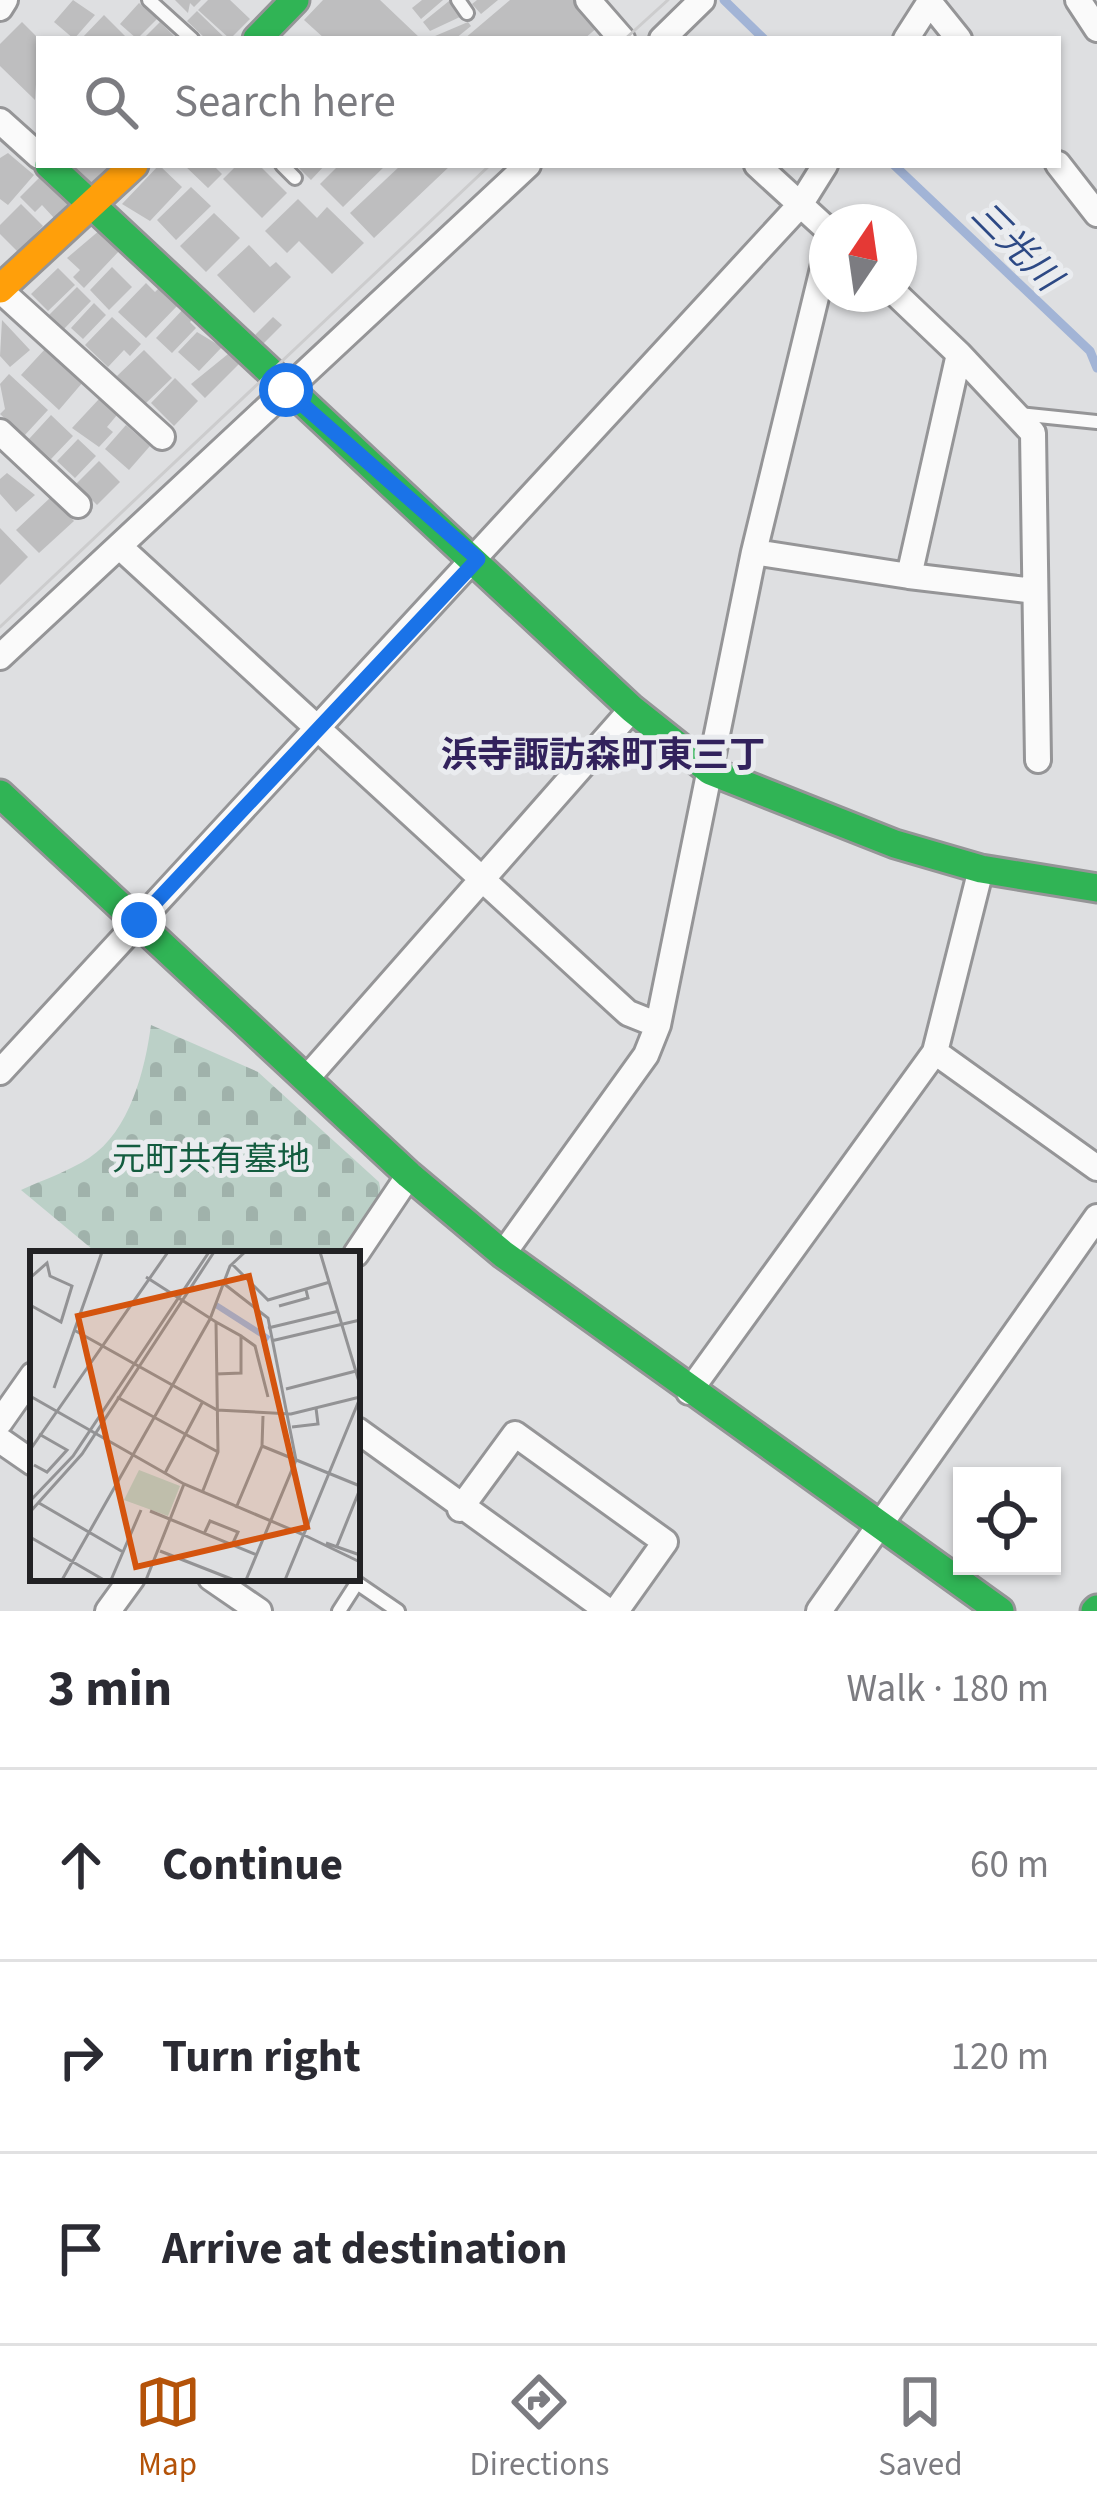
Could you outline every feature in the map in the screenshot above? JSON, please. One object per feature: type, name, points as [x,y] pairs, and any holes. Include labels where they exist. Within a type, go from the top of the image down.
[{"type":"street","points":[[260,36],[295,0]]},
{"type":"street","points":[[588,0],[619,36]]},
{"type":"street","points":[[665,36],[702,0]]},
{"type":"street","points":[[1078,0],[1097,28]]},
{"type":"street","points":[[908,36],[930,1],[956,36]]},
{"type":"street","points":[[0,121],[36,153]]},
{"type":"street","points":[[52,168],[286,390],[478,559],[632,709],[710,771],[895,844],[981,869],[1097,888]]},
{"type":"street","points":[[131,168],[0,290],[162,437]]},
{"type":"street","points":[[0,657],[525,168]]},
{"type":"street","points":[[760,168],[809,213]]},
{"type":"street","points":[[0,1072],[478,559],[800,205],[823,168]]},
{"type":"street","points":[[1061,168],[1097,214]]},
{"type":"street","points":[[503,1254],[646,1055],[658,1025],[754,552],[812,312]]},
{"type":"street","points":[[915,312],[1033,433],[1038,760]]},
{"type":"street","points":[[909,576],[959,354]]},
{"type":"street","points":[[0,432],[78,506]]},
{"type":"street","points":[[120,547],[628,1013],[658,1025]]},
{"type":"street","points":[[754,552],[1035,591]]},
{"type":"street","points":[[307,1078],[632,709]]},
{"type":"street","points":[[0,794],[409,1175],[503,1254],[1000,1611]]},
{"type":"street","points":[[689,1392],[934,1052],[981,869]]},
{"type":"street","points":[[934,1052],[1097,1168]]},
{"type":"street","points":[[358,1251],[409,1175]]},
{"type":"street","points":[[819,1611],[1097,1217]]},
{"type":"street","points":[[0,1422],[30,1379]]},
{"type":"street","points":[[360,1432],[460,1509],[612,1611],[665,1542],[515,1434],[460,1509]]},
{"type":"street","points":[[0,1440],[30,1461]]},
{"type":"street","points":[[109,1611],[130,1581]]},
{"type":"street","points":[[215,1581],[259,1611]]},
{"type":"lane","points":[[149,0],[189,36]]},
{"type":"lane","points":[[458,0],[467,13]]},
{"type":"lane","points":[[285,168],[296,178]]},
{"type":"lane","points":[[1017,414],[1097,422]]},
{"type":"lane","points":[[339,1611],[358,1583],[398,1611]]},
{"type":"green space","name":"元町共有墓地","points":[[151,1025],[258,1072],[379,1182],[382,1199],[345,1251],[94,1251],[21,1190],[89,1158],[103,1146],[125,1116],[145,1061]]},
{"type":"building","points":[[73,0],[95,15],[77,36],[54,22]]},
{"type":"building","points":[[175,0],[201,0],[194,7],[190,3],[188,13]]},
{"type":"building","points":[[208,0],[230,0],[250,19],[233,36],[227,36],[198,10]]},
{"type":"building","points":[[323,0],[380,0],[418,36],[322,36],[304,20]]},
{"type":"building","points":[[422,0],[443,0],[421,19],[412,8]]},
{"type":"building","points":[[498,0],[481,14],[472,4]]},
{"type":"building","points":[[510,0],[574,0],[598,27],[588,36],[468,36]]},
{"type":"building","points":[[449,1],[462,16],[430,31],[423,22]]},
{"type":"building","points":[[139,3],[157,19],[140,36],[120,24]]},
{"type":"building","points":[[197,11],[223,36],[203,36],[187,21]]},
{"type":"building","points":[[104,15],[125,36],[84,36]]},
{"type":"building","points":[[22,22],[36,36],[35,100],[0,66],[0,44]]},
{"type":"building","points":[[160,22],[174,36],[146,36]]},
{"type":"building","points":[[468,22],[471,26],[459,36],[435,36]]},
{"type":"building","points":[[8,153],[34,175],[8,205],[0,199],[0,158]]},
{"type":"building","points":[[75,168],[112,168],[94,186]]},
{"type":"building","points":[[156,168],[182,187],[150,221],[122,204]]},
{"type":"building","points":[[187,168],[216,168],[222,174],[208,188]]},
{"type":"building","points":[[234,168],[262,168],[287,193],[262,218],[223,179]]},
{"type":"building","points":[[299,168],[322,168],[311,180]]},
{"type":"building","points":[[336,168],[383,168],[343,207],[320,184]]},
{"type":"building","points":[[398,168],[448,168],[374,238],[350,213]]},
{"type":"building","points":[[43,174],[71,201],[54,218],[42,205],[35,212],[20,197]]},
{"type":"building","points":[[191,187],[211,206],[176,240],[157,220]]},
{"type":"building","points":[[298,199],[317,218],[327,207],[364,243],[332,274],[299,241],[287,253],[265,231]]},
{"type":"building","points":[[21,204],[43,226],[18,252],[0,234],[0,225]]},
{"type":"building","points":[[214,213],[240,238],[206,272],[180,246]]},
{"type":"building","points":[[100,230],[121,249],[84,288],[73,277],[80,270],[67,258]]},
{"type":"building","points":[[249,245],[270,267],[276,262],[291,277],[254,313],[217,275]]},
{"type":"building","points":[[112,267],[132,287],[109,310],[90,290]]},
{"type":"building","points":[[58,268],[75,285],[48,311],[31,294]]},
{"type":"building","points":[[146,283],[155,292],[161,286],[179,304],[146,338],[118,312]]},
{"type":"building","points":[[77,287],[91,301],[62,331],[47,317]]},
{"type":"building","points":[[94,303],[106,315],[83,339],[71,328]]},
{"type":"building","points":[[187,305],[197,314],[190,322],[196,328],[172,353],[156,338]]},
{"type":"building","points":[[112,317],[141,344],[130,356],[124,350],[108,367],[85,345]]},
{"type":"building","points":[[273,317],[282,325],[262,345],[254,336]]},
{"type":"building","points":[[2,320],[30,350],[10,367],[0,356]]},
{"type":"building","points":[[197,332],[222,347],[199,371],[178,352]]},
{"type":"building","points":[[46,348],[83,382],[59,410],[21,375]]},
{"type":"building","points":[[144,350],[172,378],[145,404],[117,376]]},
{"type":"building","points":[[233,350],[243,360],[205,398],[191,384]]},
{"type":"building","points":[[9,374],[48,410],[24,436],[0,414],[5,409],[0,384]]},
{"type":"building","points":[[175,378],[198,401],[174,426],[151,403]]},
{"type":"building","points":[[99,399],[117,415],[107,427],[113,432],[99,447],[72,428]]},
{"type":"building","points":[[51,415],[73,436],[51,459],[29,439]]},
{"type":"building","points":[[126,425],[150,446],[129,470],[105,449]]},
{"type":"building","points":[[78,439],[96,456],[75,478],[57,461]]},
{"type":"building","points":[[99,461],[120,482],[97,505],[76,484]]},
{"type":"building","points":[[7,473],[35,495],[16,512],[0,494],[0,479]]},
{"type":"building","points":[[51,497],[74,521],[39,553],[16,530]]},
{"type":"building","points":[[0,528],[28,557],[0,585]]},
{"type":"waterway","name":"三光川","points":[[724,0],[761,36]]},
{"type":"waterway","name":"三光川","points":[[897,168],[1090,351],[1097,368]]},
{"type":"tram line","points":[[628,36],[668,0]]},
{"type":"tram line","points":[[0,627],[487,168]]},
{"type":"traffic: fast","points":[[260,36],[295,0]]},
{"type":"traffic: fast","points":[[52,168],[632,709],[710,771],[895,844],[981,869],[1097,888]]},
{"type":"traffic: fast","points":[[0,794],[409,1175],[503,1254],[1000,1611]]},
{"type":"traffic: slow","points":[[0,289],[131,168]]},
{"type":"district","name":"浜寺諏訪森町東三丁","points":[[603,754]]},
{"type":"route","points":[[139,920],[478,559],[286,390]]}]
